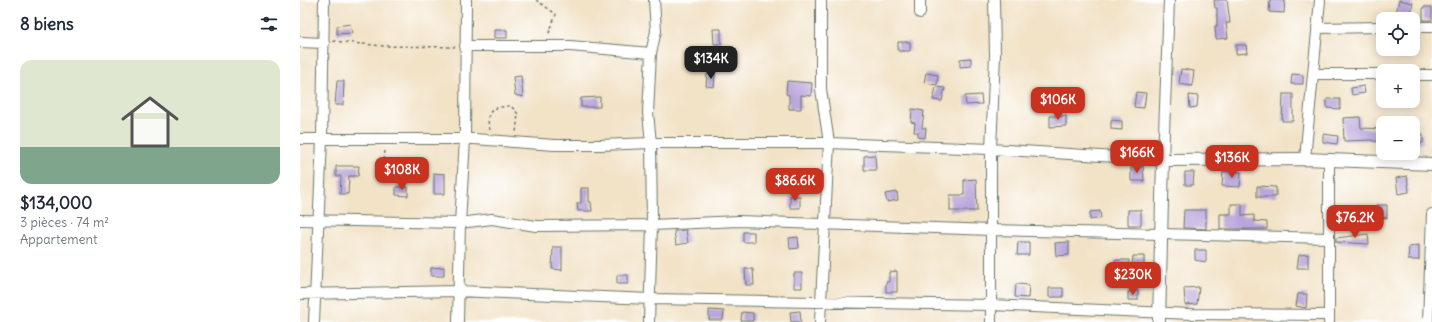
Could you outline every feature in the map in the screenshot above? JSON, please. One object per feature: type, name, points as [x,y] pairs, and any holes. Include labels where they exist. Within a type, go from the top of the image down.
[{"type":"street","points":[[314,322],[322,139],[324,0]]},
{"type":"street","points":[[458,322],[460,223],[465,139],[466,0]]},
{"type":"street","points":[[649,322],[652,225],[651,143],[648,113],[651,53],[656,31],[654,0]]},
{"type":"street","points":[[820,322],[829,143],[821,89],[821,0]]},
{"type":"street","points":[[920,0],[920,13]]},
{"type":"street","points":[[991,322],[992,149],[995,55],[994,0]]},
{"type":"street","points":[[1159,317],[1169,0]]},
{"type":"street","points":[[1305,159],[1320,0]]},
{"type":"street","points":[[1317,28],[1376,26]]},
{"type":"street","points":[[1420,27],[1432,27]]},
{"type":"street","points":[[300,42],[324,43]]},
{"type":"street","points":[[465,46],[570,46],[651,53]]},
{"type":"street","points":[[1313,74],[1376,74]]},
{"type":"street","points":[[1420,75],[1432,76]]},
{"type":"street","points":[[300,139],[465,139],[516,141],[554,145],[651,143],[829,143],[992,149],[1163,160],[1305,159],[1432,164]]},
{"type":"street","points":[[300,294],[316,295],[458,291],[650,299],[991,305],[1159,317],[1329,318],[1330,160]]},
{"type":"street","points":[[1428,322],[1432,214]]},
{"type":"street","points":[[300,220],[460,223],[492,219],[536,226],[652,225],[738,221],[992,230],[1329,238]]},
{"type":"path","points":[[536,0],[556,14],[548,32],[548,46]]},
{"type":"path","points":[[324,43],[332,41],[427,47],[465,46]]},
{"type":"path","points":[[493,140],[489,127],[489,114],[492,109],[496,107],[511,106],[518,114],[516,141]]},
{"type":"path","points":[[384,166],[386,140]]},
{"type":"building","points":[[1214,0],[1227,0],[1230,23],[1226,23],[1228,38],[1216,39],[1215,26],[1217,26],[1217,8],[1215,8]]},
{"type":"building","points":[[1270,0],[1285,0],[1284,13],[1269,12]]},
{"type":"building","points":[[1399,0],[1413,3],[1411,12],[1396,12]]},
{"type":"building","points":[[1423,7],[1432,7],[1432,20],[1423,20]]},
{"type":"building","points":[[350,24],[352,33],[337,34],[337,26]]},
{"type":"building","points":[[713,29],[721,29],[721,44],[714,44]]},
{"type":"building","points":[[494,30],[507,30],[507,38],[494,38]]},
{"type":"building","points":[[898,42],[910,42],[910,51],[898,51]]},
{"type":"building","points":[[1236,45],[1246,45],[1247,53],[1236,54]]},
{"type":"building","points":[[971,58],[971,66],[960,67],[960,59]]},
{"type":"building","points":[[1181,69],[1194,71],[1192,86],[1179,84]]},
{"type":"building","points":[[926,73],[938,75],[937,85],[924,83]]},
{"type":"building","points":[[707,74],[715,74],[714,87],[706,86]]},
{"type":"building","points":[[1292,74],[1303,75],[1303,84],[1291,84]]},
{"type":"building","points":[[521,76],[523,97],[515,95],[513,77]]},
{"type":"building","points":[[337,81],[344,81],[343,105],[335,105]]},
{"type":"building","points":[[787,81],[812,83],[811,96],[801,95],[801,109],[789,109],[789,95],[786,94]]},
{"type":"building","points":[[1364,86],[1365,93],[1352,95],[1351,88]]},
{"type":"building","points":[[936,87],[945,88],[942,101],[933,100]]},
{"type":"building","points":[[1136,92],[1146,93],[1144,108],[1134,107]]},
{"type":"building","points":[[1283,94],[1293,94],[1293,121],[1282,121]]},
{"type":"building","points":[[981,95],[982,104],[966,105],[965,96]]},
{"type":"building","points":[[1189,95],[1198,96],[1197,107],[1190,108]]},
{"type":"building","points":[[600,97],[600,107],[581,107],[581,98]]},
{"type":"building","points":[[1327,99],[1340,99],[1340,109],[1327,108]]},
{"type":"building","points":[[912,109],[924,111],[922,128],[926,128],[925,138],[918,137],[918,132],[914,132],[915,123],[911,122]]},
{"type":"building","points":[[1050,116],[1066,116],[1066,126],[1050,127]]},
{"type":"building","points":[[1360,117],[1361,128],[1376,129],[1376,141],[1344,141],[1343,118]]},
{"type":"building","points":[[1111,120],[1122,121],[1122,130],[1111,129]]},
{"type":"building","points":[[1323,134],[1338,136],[1337,144],[1323,142]]},
{"type":"building","points":[[1420,134],[1423,134],[1423,143],[1420,143]]},
{"type":"building","points":[[875,155],[876,170],[864,170],[864,156]]},
{"type":"building","points":[[336,166],[359,166],[358,176],[349,176],[348,194],[340,194],[341,176],[336,176]]},
{"type":"building","points":[[1143,166],[1144,181],[1131,181],[1131,167]]},
{"type":"building","points":[[1223,171],[1241,172],[1240,187],[1222,186]]},
{"type":"building","points":[[1185,172],[1194,172],[1193,185],[1185,185]]},
{"type":"building","points":[[434,173],[445,174],[445,194],[434,194]]},
{"type":"building","points":[[1407,176],[1409,192],[1398,194],[1396,178]]},
{"type":"building","points":[[976,179],[977,211],[950,211],[950,195],[964,195],[964,180]]},
{"type":"building","points":[[1257,186],[1276,187],[1276,197],[1257,197]]},
{"type":"building","points":[[396,187],[408,187],[408,196],[396,195]]},
{"type":"building","points":[[581,188],[589,188],[589,202],[591,202],[592,211],[578,211],[577,203],[581,203]]},
{"type":"building","points":[[897,192],[898,200],[887,202],[885,194]]},
{"type":"building","points":[[790,196],[800,196],[800,208],[790,208]]},
{"type":"building","points":[[1231,204],[1242,204],[1242,216],[1254,215],[1254,221],[1267,222],[1267,229],[1220,229],[1220,214],[1231,214]]},
{"type":"building","points":[[1377,205],[1387,205],[1387,218],[1376,217]]},
{"type":"building","points":[[1128,210],[1141,210],[1141,225],[1128,225]]},
{"type":"building","points":[[1184,210],[1206,210],[1206,229],[1183,228]]},
{"type":"building","points":[[1100,211],[1101,218],[1090,220],[1090,212]]},
{"type":"building","points":[[686,230],[688,243],[676,245],[674,231]]},
{"type":"building","points":[[743,232],[754,232],[754,242],[743,242]]},
{"type":"building","points":[[1368,234],[1369,244],[1336,242],[1336,238]]},
{"type":"building","points":[[798,237],[799,248],[790,249],[789,238]]},
{"type":"building","points":[[1018,242],[1029,242],[1029,255],[1017,255]]},
{"type":"building","points":[[1069,242],[1069,255],[1056,256],[1055,243]]},
{"type":"building","points":[[1419,245],[1419,260],[1408,260],[1409,247]]},
{"type":"building","points":[[553,247],[562,247],[562,270],[552,269]]},
{"type":"building","points":[[1195,250],[1206,250],[1206,262],[1195,260]]},
{"type":"building","points":[[1308,254],[1308,268],[1297,268],[1299,255]]},
{"type":"building","points":[[1133,256],[1144,256],[1144,266],[1132,265]]},
{"type":"building","points":[[1115,260],[1129,260],[1129,270],[1114,269]]},
{"type":"building","points":[[444,267],[444,276],[431,276],[431,268]]},
{"type":"building","points":[[745,269],[753,269],[754,285],[746,285]]},
{"type":"building","points":[[897,271],[897,292],[886,292],[886,282],[889,282],[889,272]]},
{"type":"building","points":[[794,273],[802,273],[802,288],[794,288]]},
{"type":"building","points":[[617,275],[628,275],[628,284],[617,284]]},
{"type":"building","points":[[1016,284],[1029,285],[1028,298],[1015,297]]},
{"type":"building","points":[[1199,287],[1197,304],[1185,305],[1184,288]]},
{"type":"building","points":[[1049,288],[1063,288],[1063,297],[1049,297]]},
{"type":"building","points":[[1138,291],[1138,300],[1128,300],[1128,292]]},
{"type":"building","points":[[1298,294],[1307,294],[1306,308],[1296,306]]},
{"type":"building","points":[[709,310],[724,311],[723,320],[709,320]]},
{"type":"building","points":[[800,311],[801,322],[791,322],[790,312]]},
{"type":"building","points":[[742,312],[753,313],[753,321],[741,321]]}]
